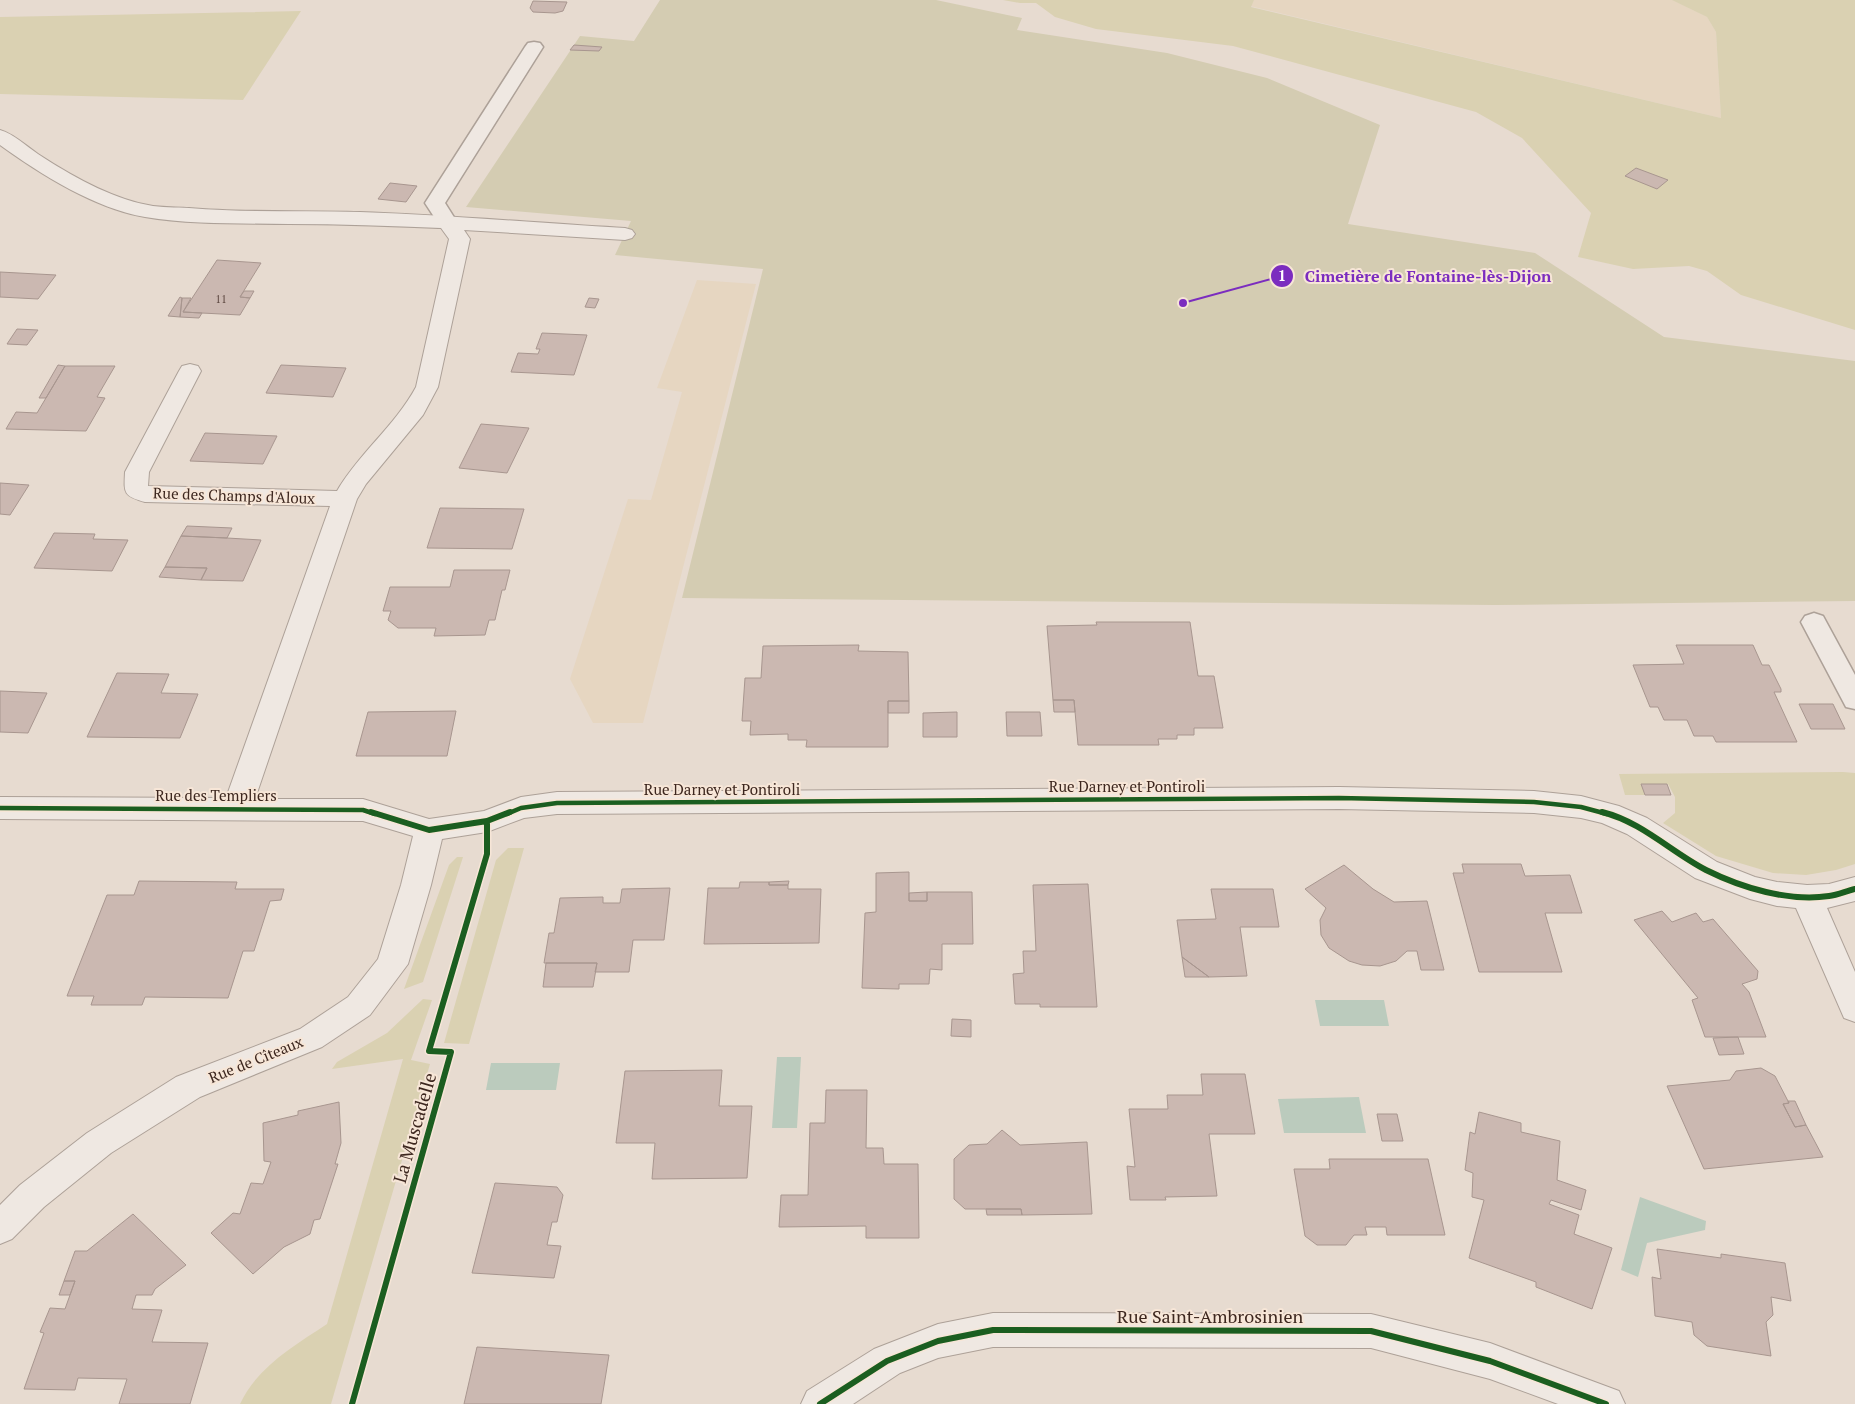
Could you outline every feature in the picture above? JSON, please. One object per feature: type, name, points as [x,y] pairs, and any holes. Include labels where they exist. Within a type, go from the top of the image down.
[{"type":"street","points":[[0,136],[32,159],[100,196],[145,211],[221,217],[359,218],[447,222],[492,227],[625,234]]},
{"type":"street","points":[[237,808],[345,499],[356,480],[415,410],[428,387],[460,239],[447,222]]},
{"type":"street","name":"Rue des Champs d'Aloux","points":[[190,371],[137,472],[136,490],[145,494],[345,499]]},
{"type":"street","name":"Rue Darney et Pontiroli","points":[[429,830],[487,821],[521,808],[557,803],[1339,798],[1534,802],[1581,807],[1609,814],[1637,826],[1686,859],[1727,880],[1777,894],[1807,898],[1829,896],[1855,888]]},
{"type":"street","name":"Rue des Templiers","points":[[0,808],[364,810],[429,830]]},
{"type":"street","name":"Rue de Cîteaux","points":[[0,1228],[32,1196],[99,1143],[188,1087],[311,1038],[359,1006],[392,964],[416,885],[429,830]]},
{"type":"street","points":[[1807,898],[1855,1009]]},
{"type":"street","name":"Rue Saint-Ambrosinien","points":[[820,1404],[887,1361],[938,1341],[993,1330],[1371,1331],[1490,1361],[1606,1404]]},
{"type":"lane","points":[[447,222],[435,202],[534,47]]},
{"type":"lane","points":[[1814,622],[1855,700]]},
{"type":"shaded area","points":[[660,0],[936,0],[1022,18],[1017,30],[1167,53],[1267,78],[1380,125],[1348,224],[1535,253],[1664,337],[1855,361],[1855,601],[1495,605],[682,598],[763,269],[615,255],[631,221],[466,207],[580,36],[634,41]]},
{"type":"shaded area","points":[[1003,0],[1254,0],[1251,7],[1721,118],[1716,32],[1707,17],[1672,0],[1855,0],[1855,330],[1741,295],[1707,271],[1689,266],[1633,269],[1578,257],[1591,213],[1522,138],[1476,112],[1233,46],[1096,29],[1055,17],[1036,3]]},
{"type":"shaded area","points":[[1254,0],[1673,0],[1707,17],[1716,32],[1721,118],[1250,6]]},
{"type":"shaded area","points":[[301,11],[243,100],[0,94],[0,17]]},
{"type":"shaded area","points":[[697,280],[756,284],[643,723],[593,723],[570,679],[628,499],[651,500],[682,392],[657,388]]},
{"type":"shaded area","points":[[1855,773],[1855,864],[1836,870],[1806,875],[1773,873],[1716,856],[1663,823],[1675,813],[1675,797],[1668,784],[1642,784],[1645,795],[1625,795],[1619,774]]},
{"type":"shaded area","points":[[508,848],[524,848],[469,1044],[444,1043],[496,860]]},
{"type":"shaded area","points":[[457,857],[463,857],[423,982],[404,989],[449,865]]},
{"type":"shaded area","points":[[423,999],[432,1000],[411,1060],[430,1064],[331,1404],[240,1404],[247,1391],[266,1368],[289,1349],[327,1324],[403,1059],[332,1069],[337,1062],[387,1033]]},
{"type":"shaded area","points":[[1315,1000],[1384,1000],[1389,1026],[1320,1026]]},
{"type":"shaded area","points":[[777,1057],[801,1057],[797,1128],[772,1128]]},
{"type":"shaded area","points":[[491,1063],[560,1063],[556,1090],[486,1090]]},
{"type":"shaded area","points":[[1359,1097],[1366,1133],[1284,1133],[1278,1099]]},
{"type":"shaded area","points":[[1640,1197],[1706,1221],[1705,1230],[1647,1243],[1638,1277],[1621,1270]]},
{"type":"building","points":[[533,1],[567,2],[563,11],[555,13],[533,12],[530,8]]},
{"type":"building","points":[[574,45],[602,47],[599,51],[570,50]]},
{"type":"building","points":[[1636,168],[1668,180],[1657,189],[1625,176]]},
{"type":"building","points":[[390,183],[417,186],[406,202],[378,199]]},
{"type":"building","points":[[217,260],[261,263],[240,297],[250,298],[240,315],[183,312]]},
{"type":"building","points":[[0,272],[56,275],[38,299],[0,297]]},
{"type":"building","points":[[244,291],[254,291],[250,298],[240,297]]},
{"type":"building","points":[[180,297],[182,298],[180,317],[168,316]]},
{"type":"building","points":[[182,298],[191,298],[183,312],[202,313],[199,318],[180,317]]},
{"type":"building","points":[[589,298],[599,299],[595,308],[585,307]]},
{"type":"building","points":[[17,329],[38,330],[27,345],[7,344]]},
{"type":"building","points":[[542,333],[587,335],[574,375],[511,372],[518,353],[538,354],[540,349],[536,349]]},
{"type":"building","points":[[58,365],[65,366],[46,398],[39,398]]},
{"type":"building","points":[[281,365],[346,368],[333,397],[266,393]]},
{"type":"building","points":[[65,366],[115,366],[97,397],[105,398],[86,431],[6,429],[16,412],[37,413]]},
{"type":"building","points":[[481,424],[529,428],[507,473],[459,468]]},
{"type":"building","points":[[205,433],[277,436],[263,464],[190,461]]},
{"type":"building","points":[[0,483],[29,485],[10,515],[0,514]]},
{"type":"building","points":[[440,508],[524,509],[512,549],[427,548]]},
{"type":"building","points":[[187,526],[232,528],[227,538],[181,536]]},
{"type":"building","points":[[54,533],[95,534],[93,539],[128,540],[112,571],[34,568]]},
{"type":"building","points":[[181,536],[261,540],[243,581],[201,580],[207,568],[165,567]]},
{"type":"building","points":[[165,567],[207,568],[201,580],[159,577]]},
{"type":"building","points":[[454,570],[510,570],[505,590],[502,590],[495,620],[489,620],[485,635],[434,636],[436,628],[398,628],[388,620],[391,611],[383,611],[390,587],[450,587]]},
{"type":"building","points":[[1096,622],[1190,622],[1198,676],[1214,676],[1223,728],[1194,728],[1194,735],[1177,735],[1177,739],[1158,739],[1159,745],[1078,745],[1074,700],[1053,700],[1047,626],[1097,625]]},
{"type":"building","points":[[859,645],[858,651],[908,652],[909,701],[888,701],[888,747],[806,747],[807,740],[788,740],[788,734],[750,735],[751,721],[742,721],[745,678],[761,678],[763,646]]},
{"type":"building","points":[[1676,645],[1753,645],[1762,665],[1769,665],[1781,689],[1781,692],[1774,692],[1797,742],[1716,742],[1713,736],[1694,736],[1687,720],[1664,720],[1658,707],[1650,707],[1633,665],[1684,664]]},
{"type":"building","points":[[117,673],[169,674],[161,693],[198,694],[180,738],[87,737]]},
{"type":"building","points":[[0,691],[47,693],[28,733],[0,732]]},
{"type":"building","points":[[1053,700],[1074,700],[1075,712],[1054,712]]},
{"type":"building","points":[[888,701],[909,701],[909,713],[888,713]]},
{"type":"building","points":[[1799,704],[1833,704],[1845,729],[1811,729]]},
{"type":"building","points":[[456,711],[447,756],[356,756],[368,712]]},
{"type":"building","points":[[957,712],[957,737],[923,737],[923,713]]},
{"type":"building","points":[[1006,712],[1040,712],[1042,736],[1007,736]]},
{"type":"building","points":[[1641,784],[1667,784],[1671,795],[1645,795]]},
{"type":"building","points":[[1462,864],[1521,864],[1525,876],[1570,875],[1582,913],[1545,913],[1562,972],[1479,972],[1453,873],[1464,873]]},
{"type":"building","points":[[1344,865],[1373,889],[1394,902],[1427,901],[1444,970],[1421,970],[1417,951],[1407,951],[1396,961],[1380,966],[1362,965],[1349,961],[1329,948],[1321,935],[1320,920],[1326,908],[1305,889]]},
{"type":"building","points":[[909,872],[909,901],[927,901],[927,892],[972,892],[973,944],[942,944],[942,970],[930,969],[929,984],[899,984],[899,989],[862,988],[865,913],[876,912],[876,873]]},
{"type":"building","points":[[139,881],[237,882],[235,889],[284,889],[281,900],[270,901],[254,951],[243,951],[228,998],[145,997],[142,1005],[91,1005],[94,996],[67,996],[107,895],[134,895]]},
{"type":"building","points":[[789,881],[788,885],[769,885],[769,882]]},
{"type":"building","points":[[740,882],[769,882],[769,885],[788,885],[788,889],[821,889],[819,943],[704,944],[708,888],[739,888]]},
{"type":"building","points":[[1088,884],[1097,1007],[1040,1007],[1040,1004],[1015,1004],[1013,974],[1024,973],[1023,951],[1036,951],[1033,885]]},
{"type":"building","points":[[670,888],[664,940],[633,940],[629,972],[595,972],[597,963],[544,963],[549,933],[554,933],[560,898],[603,897],[603,903],[620,903],[622,889]]},
{"type":"building","points":[[1211,889],[1273,889],[1279,927],[1240,927],[1247,976],[1209,977],[1182,957],[1177,920],[1216,919]]},
{"type":"building","points":[[927,892],[927,901],[909,901],[909,893]]},
{"type":"building","points":[[1662,911],[1672,922],[1696,913],[1703,922],[1713,919],[1758,971],[1757,979],[1742,984],[1749,992],[1766,1037],[1705,1037],[1692,1000],[1698,998],[1634,920]]},
{"type":"building","points":[[1182,957],[1209,977],[1185,977]]},
{"type":"building","points":[[546,963],[597,963],[593,987],[543,987]]},
{"type":"building","points":[[952,1019],[971,1020],[971,1037],[951,1036]]},
{"type":"building","points":[[1738,1037],[1744,1054],[1719,1055],[1713,1038]]},
{"type":"building","points":[[1761,1068],[1775,1076],[1789,1103],[1783,1104],[1795,1127],[1806,1125],[1823,1157],[1704,1169],[1667,1086],[1730,1080],[1736,1071]]},
{"type":"building","points":[[722,1070],[719,1106],[752,1106],[747,1178],[652,1179],[655,1143],[616,1143],[625,1071]]},
{"type":"building","points":[[1201,1074],[1245,1074],[1255,1134],[1209,1134],[1217,1196],[1165,1197],[1166,1200],[1130,1200],[1127,1166],[1135,1167],[1129,1109],[1168,1109],[1167,1095],[1203,1095]]},
{"type":"building","points":[[826,1090],[867,1090],[866,1148],[883,1148],[884,1164],[918,1164],[919,1238],[866,1238],[866,1226],[779,1227],[781,1195],[808,1195],[810,1123],[825,1123]]},
{"type":"building","points":[[1788,1101],[1795,1101],[1806,1125],[1795,1127],[1783,1104],[1789,1103]]},
{"type":"building","points":[[339,1102],[341,1143],[335,1164],[338,1164],[320,1219],[314,1220],[310,1234],[284,1247],[253,1274],[211,1233],[233,1213],[240,1214],[251,1183],[263,1184],[271,1162],[264,1161],[263,1123],[298,1115],[298,1111]]},
{"type":"building","points":[[1479,1112],[1521,1123],[1521,1132],[1560,1141],[1557,1180],[1586,1190],[1581,1210],[1551,1200],[1549,1204],[1579,1215],[1574,1234],[1612,1248],[1592,1309],[1536,1287],[1536,1282],[1469,1258],[1484,1200],[1472,1197],[1473,1173],[1465,1170],[1470,1132],[1475,1134]]},
{"type":"building","points":[[1377,1114],[1397,1114],[1403,1141],[1382,1141]]},
{"type":"building","points":[[1002,1130],[1020,1145],[1087,1142],[1092,1214],[1022,1215],[1021,1209],[965,1209],[954,1199],[954,1159],[969,1145],[987,1144]]},
{"type":"building","points":[[1329,1159],[1428,1159],[1445,1235],[1387,1235],[1386,1227],[1365,1227],[1367,1235],[1354,1235],[1346,1245],[1317,1245],[1305,1236],[1294,1169],[1330,1169]]},
{"type":"building","points":[[495,1183],[557,1187],[563,1195],[557,1222],[552,1222],[547,1245],[561,1246],[554,1278],[472,1273]]},
{"type":"building","points":[[986,1209],[1021,1209],[1022,1215],[987,1215]]},
{"type":"building","points":[[133,1214],[186,1265],[155,1289],[152,1295],[136,1295],[132,1309],[162,1310],[152,1342],[208,1343],[190,1404],[119,1404],[127,1379],[78,1378],[75,1390],[24,1389],[44,1333],[40,1332],[50,1308],[65,1309],[75,1281],[64,1281],[75,1251],[87,1251]]},
{"type":"building","points":[[1657,1249],[1721,1258],[1721,1254],[1785,1263],[1791,1301],[1771,1297],[1773,1315],[1766,1322],[1771,1356],[1707,1346],[1694,1335],[1692,1322],[1655,1316],[1652,1277],[1661,1279]]},
{"type":"building","points":[[64,1281],[75,1281],[70,1295],[59,1295]]},
{"type":"building","points":[[477,1347],[609,1355],[601,1404],[464,1404]]},
{"type":"cycle path","points":[[0,808],[363,810],[429,830],[487,821],[521,808],[557,803],[1339,798],[1534,802],[1581,807],[1609,814],[1637,826],[1706,870],[1750,887],[1777,894],[1807,897],[1829,896],[1855,889]]},
{"type":"cycle path","name":"La Muscadelle","points":[[352,1404],[451,1052],[429,1051],[487,854],[487,821]]},
{"type":"cycle path","points":[[820,1404],[887,1361],[938,1341],[993,1330],[1371,1331],[1490,1361],[1606,1404]]},
{"type":"place","name":"Cimetière de Fontaine-lès-Dijon","points":[[1183,303]]}]
